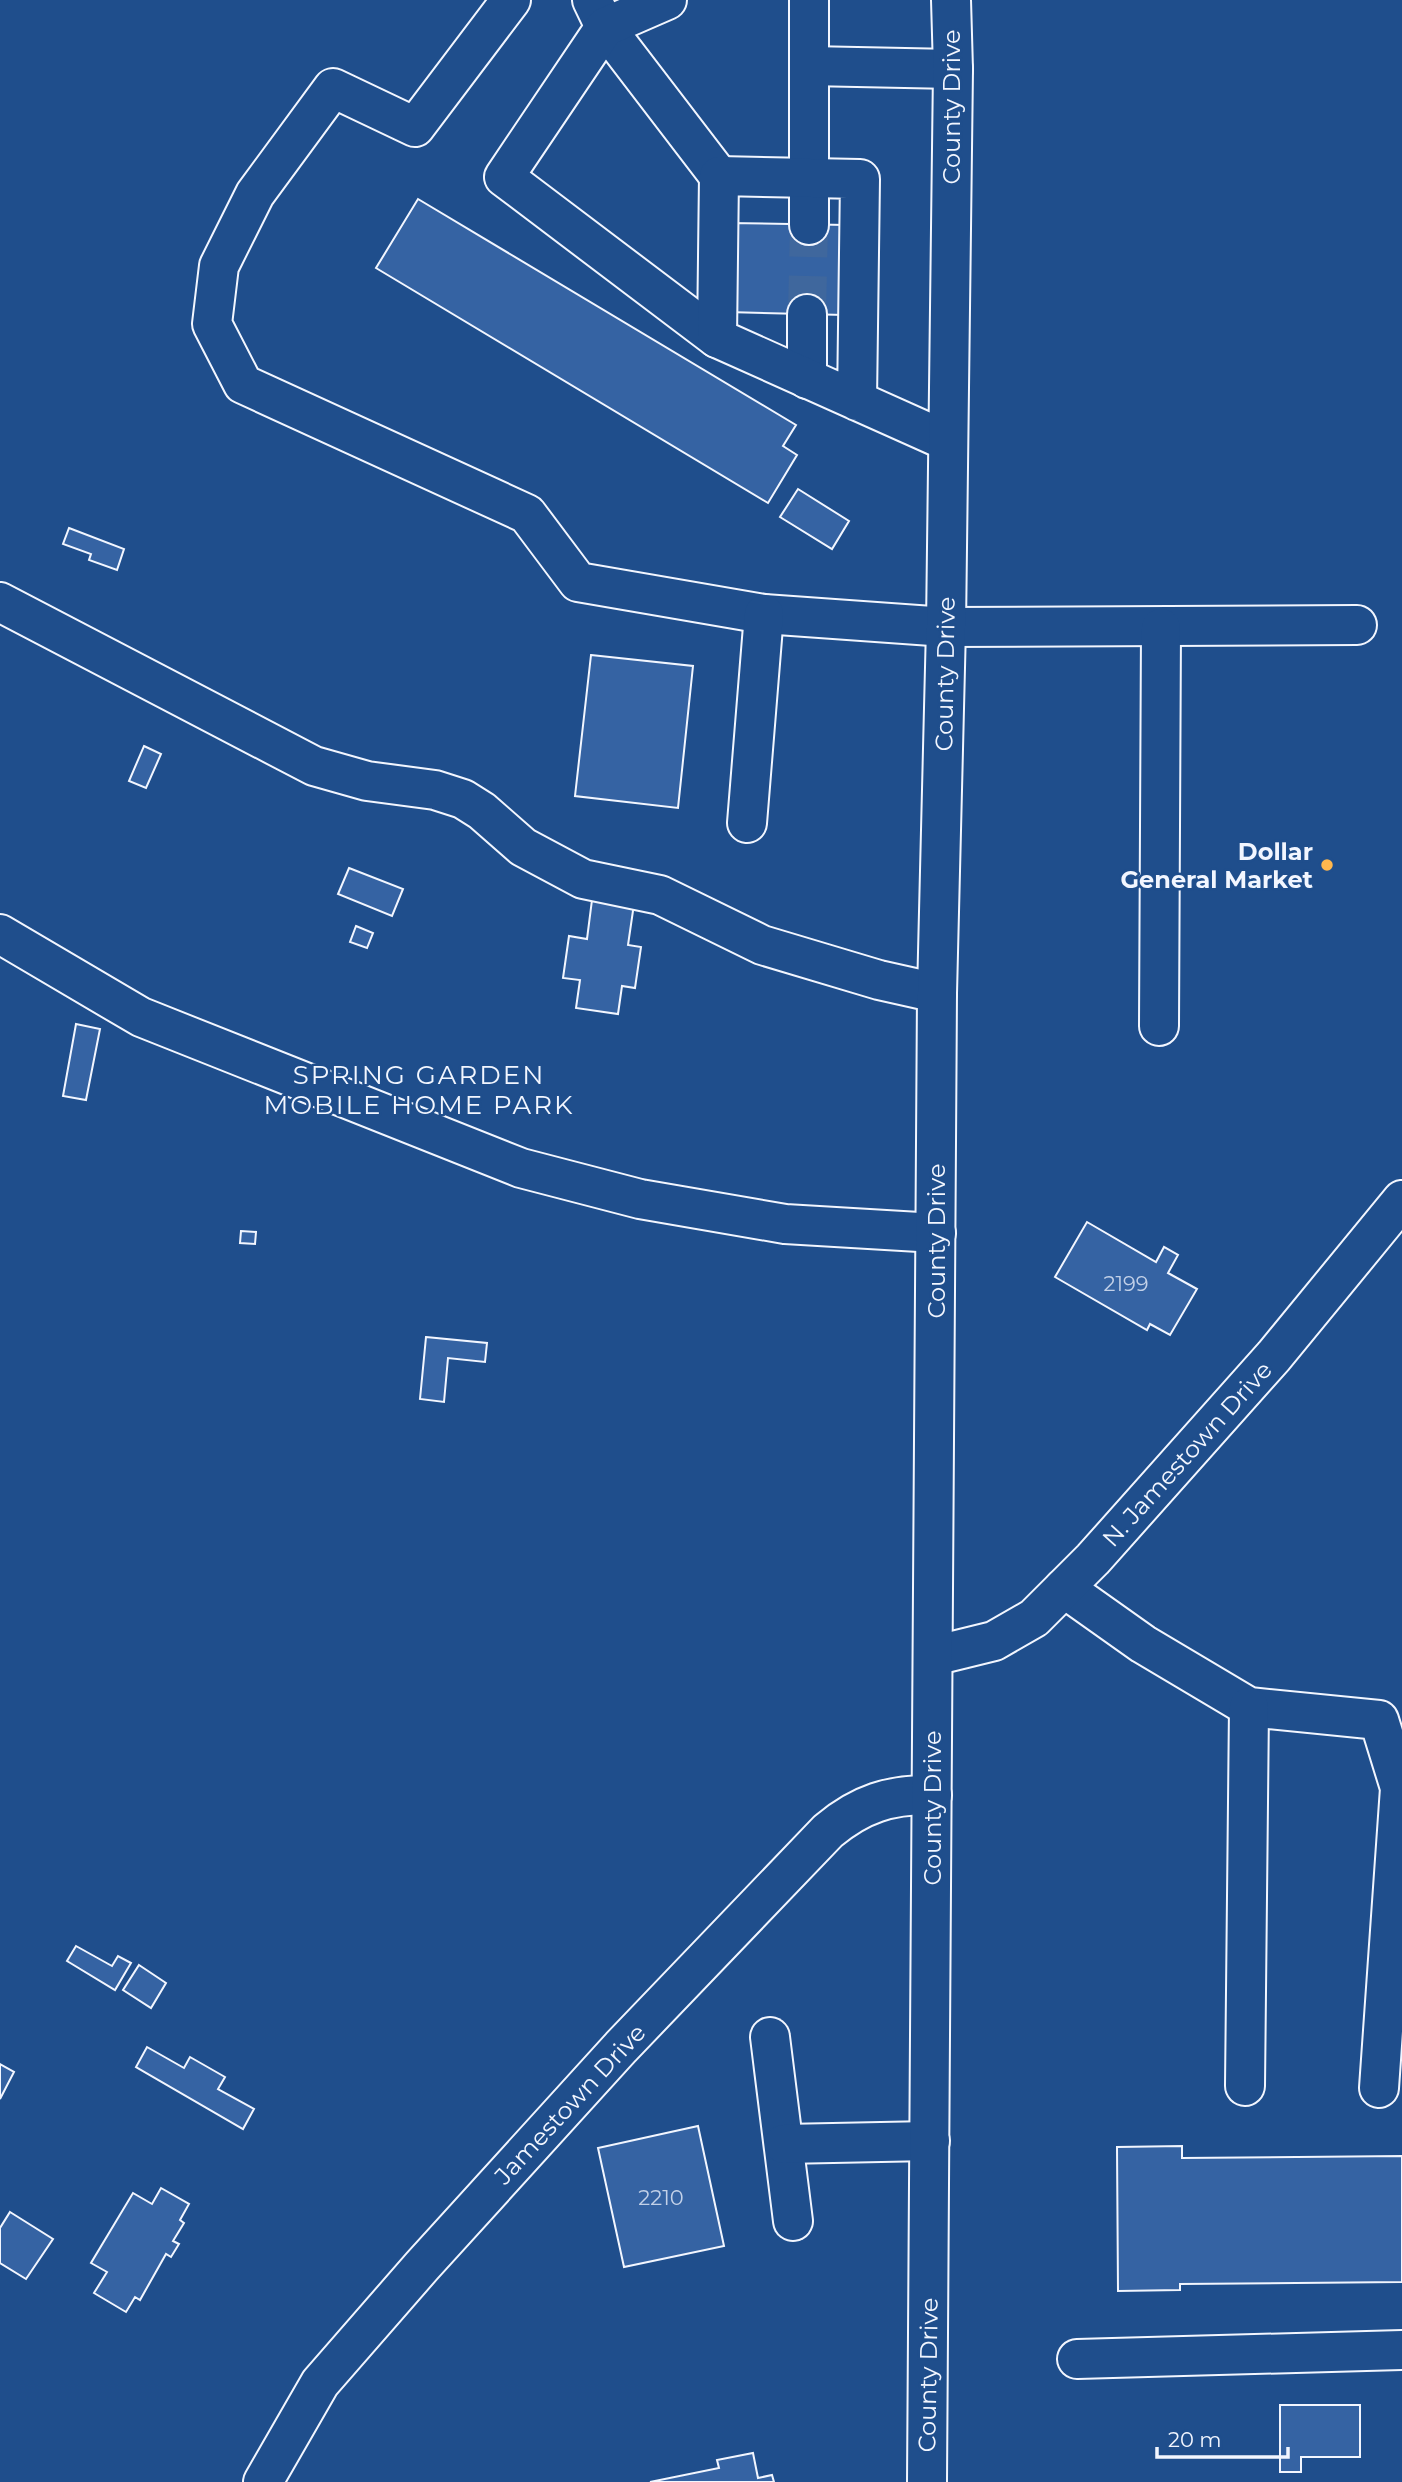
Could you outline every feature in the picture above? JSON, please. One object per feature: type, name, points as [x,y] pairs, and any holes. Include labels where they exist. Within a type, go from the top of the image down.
[{"type":"main road","points":[[511,0],[415,127],[333,88],[255,194],[219,266],[212,324],[243,384],[527,514],[578,582],[764,614],[946,627],[1357,625]]},
{"type":"main road","points":[[667,0],[598,14],[504,177],[717,338],[947,441]]},
{"type":"main road","points":[[808,225],[809,0]]},
{"type":"main road","name":"County Drive","points":[[927,2482],[937,993],[946,627],[953,69],[951,0]]},
{"type":"main road","points":[[598,14],[719,176],[717,338]]},
{"type":"main road","points":[[809,66],[953,69]]},
{"type":"main road","points":[[719,176],[860,179],[857,401]]},
{"type":"main road","points":[[807,314],[807,379]]},
{"type":"main road","points":[[0,602],[314,766],[367,781],[435,790],[463,799],[482,811],[523,847],[583,879],[660,895],[762,945],[879,980],[937,993]]},
{"type":"main road","points":[[747,823],[764,614]]},
{"type":"main road","points":[[1159,1026],[1161,628]]},
{"type":"main road","points":[[0,934],[141,1017],[521,1168],[640,1199],[785,1224],[936,1233]]},
{"type":"main road","name":"N. Jamestown Drive","points":[[933,1656],[994,1641],[1034,1618],[1274,1356],[1402,1200]]},
{"type":"main road","points":[[1064,1588],[1143,1644],[1249,1706],[1379,1720],[1400,1788],[1379,2088]]},
{"type":"main road","points":[[1245,2086],[1249,1706]]},
{"type":"main road","name":"Jamestown Drive","points":[[263,2482],[320,2383],[621,2047],[828,1831],[844,1817],[876,1801],[904,1794],[932,1795]]},
{"type":"main road","points":[[770,2037],[793,2221]]},
{"type":"main road","points":[[784,2144],[930,2141]]},
{"type":"main road","points":[[1077,2359],[1402,2350]]},
{"type":"building","points":[[418,199],[796,425],[783,446],[797,455],[768,503],[376,268]]},
{"type":"building","points":[[728,223],[846,225],[844,315],[727,312]]},
{"type":"building","points":[[798,489],[849,521],[832,549],[780,517]]},
{"type":"building","points":[[69,528],[124,549],[117,570],[89,560],[91,554],[63,544]]},
{"type":"building","points":[[591,655],[693,666],[678,808],[575,796]]},
{"type":"building","points":[[144,746],[161,754],[146,788],[129,781]]},
{"type":"building","points":[[349,868],[403,889],[392,916],[338,894]]},
{"type":"building","points":[[593,892],[635,897],[628,945],[641,947],[635,988],[622,986],[618,1014],[576,1008],[580,980],[563,978],[569,936],[587,939]]},
{"type":"building","points":[[356,926],[373,933],[367,948],[350,942]]},
{"type":"building","points":[[76,1024],[100,1029],[86,1100],[63,1096]]},
{"type":"building","points":[[1087,1222],[1156,1262],[1164,1247],[1178,1255],[1168,1273],[1197,1289],[1170,1335],[1150,1324],[1147,1330],[1055,1277]]},
{"type":"building","points":[[241,1231],[256,1232],[255,1244],[240,1243]]},
{"type":"building","points":[[426,1337],[487,1343],[485,1362],[448,1358],[444,1402],[420,1399]]},
{"type":"building","points":[[76,1946],[112,1966],[118,1956],[131,1963],[115,1990],[67,1961]]},
{"type":"building","points":[[139,1965],[166,1983],[151,2008],[123,1990]]},
{"type":"building","points":[[147,2047],[184,2068],[190,2057],[225,2077],[218,2089],[254,2109],[243,2129],[136,2067]]},
{"type":"building","points":[[0,2064],[14,2072],[0,2099]]},
{"type":"building","points":[[698,2126],[724,2246],[624,2267],[598,2148]]},
{"type":"building","points":[[1182,2146],[1182,2158],[1402,2156],[1402,2282],[1180,2284],[1180,2290],[1118,2291],[1117,2147]]},
{"type":"building","points":[[161,2188],[189,2204],[180,2220],[184,2223],[173,2241],[179,2244],[171,2257],[166,2254],[140,2300],[135,2297],[126,2312],[94,2293],[107,2272],[91,2263],[133,2193],[152,2204]]},
{"type":"building","points":[[10,2212],[53,2239],[26,2279],[0,2263],[0,2228]]},
{"type":"building","points":[[1280,2405],[1360,2405],[1360,2457],[1301,2457],[1301,2472],[1280,2472]]},
{"type":"building","points":[[753,2453],[758,2478],[772,2475],[774,2482],[650,2482],[719,2468],[717,2460]]},
{"type":"tunnel","points":[[807,314],[809,225]]},
{"type":"place","name":"Dollar General Market","points":[[1327,865]]},
{"type":"district","name":"SPRING GARDEN MOBILE HOME PARK","points":[[419,1090]]}]
